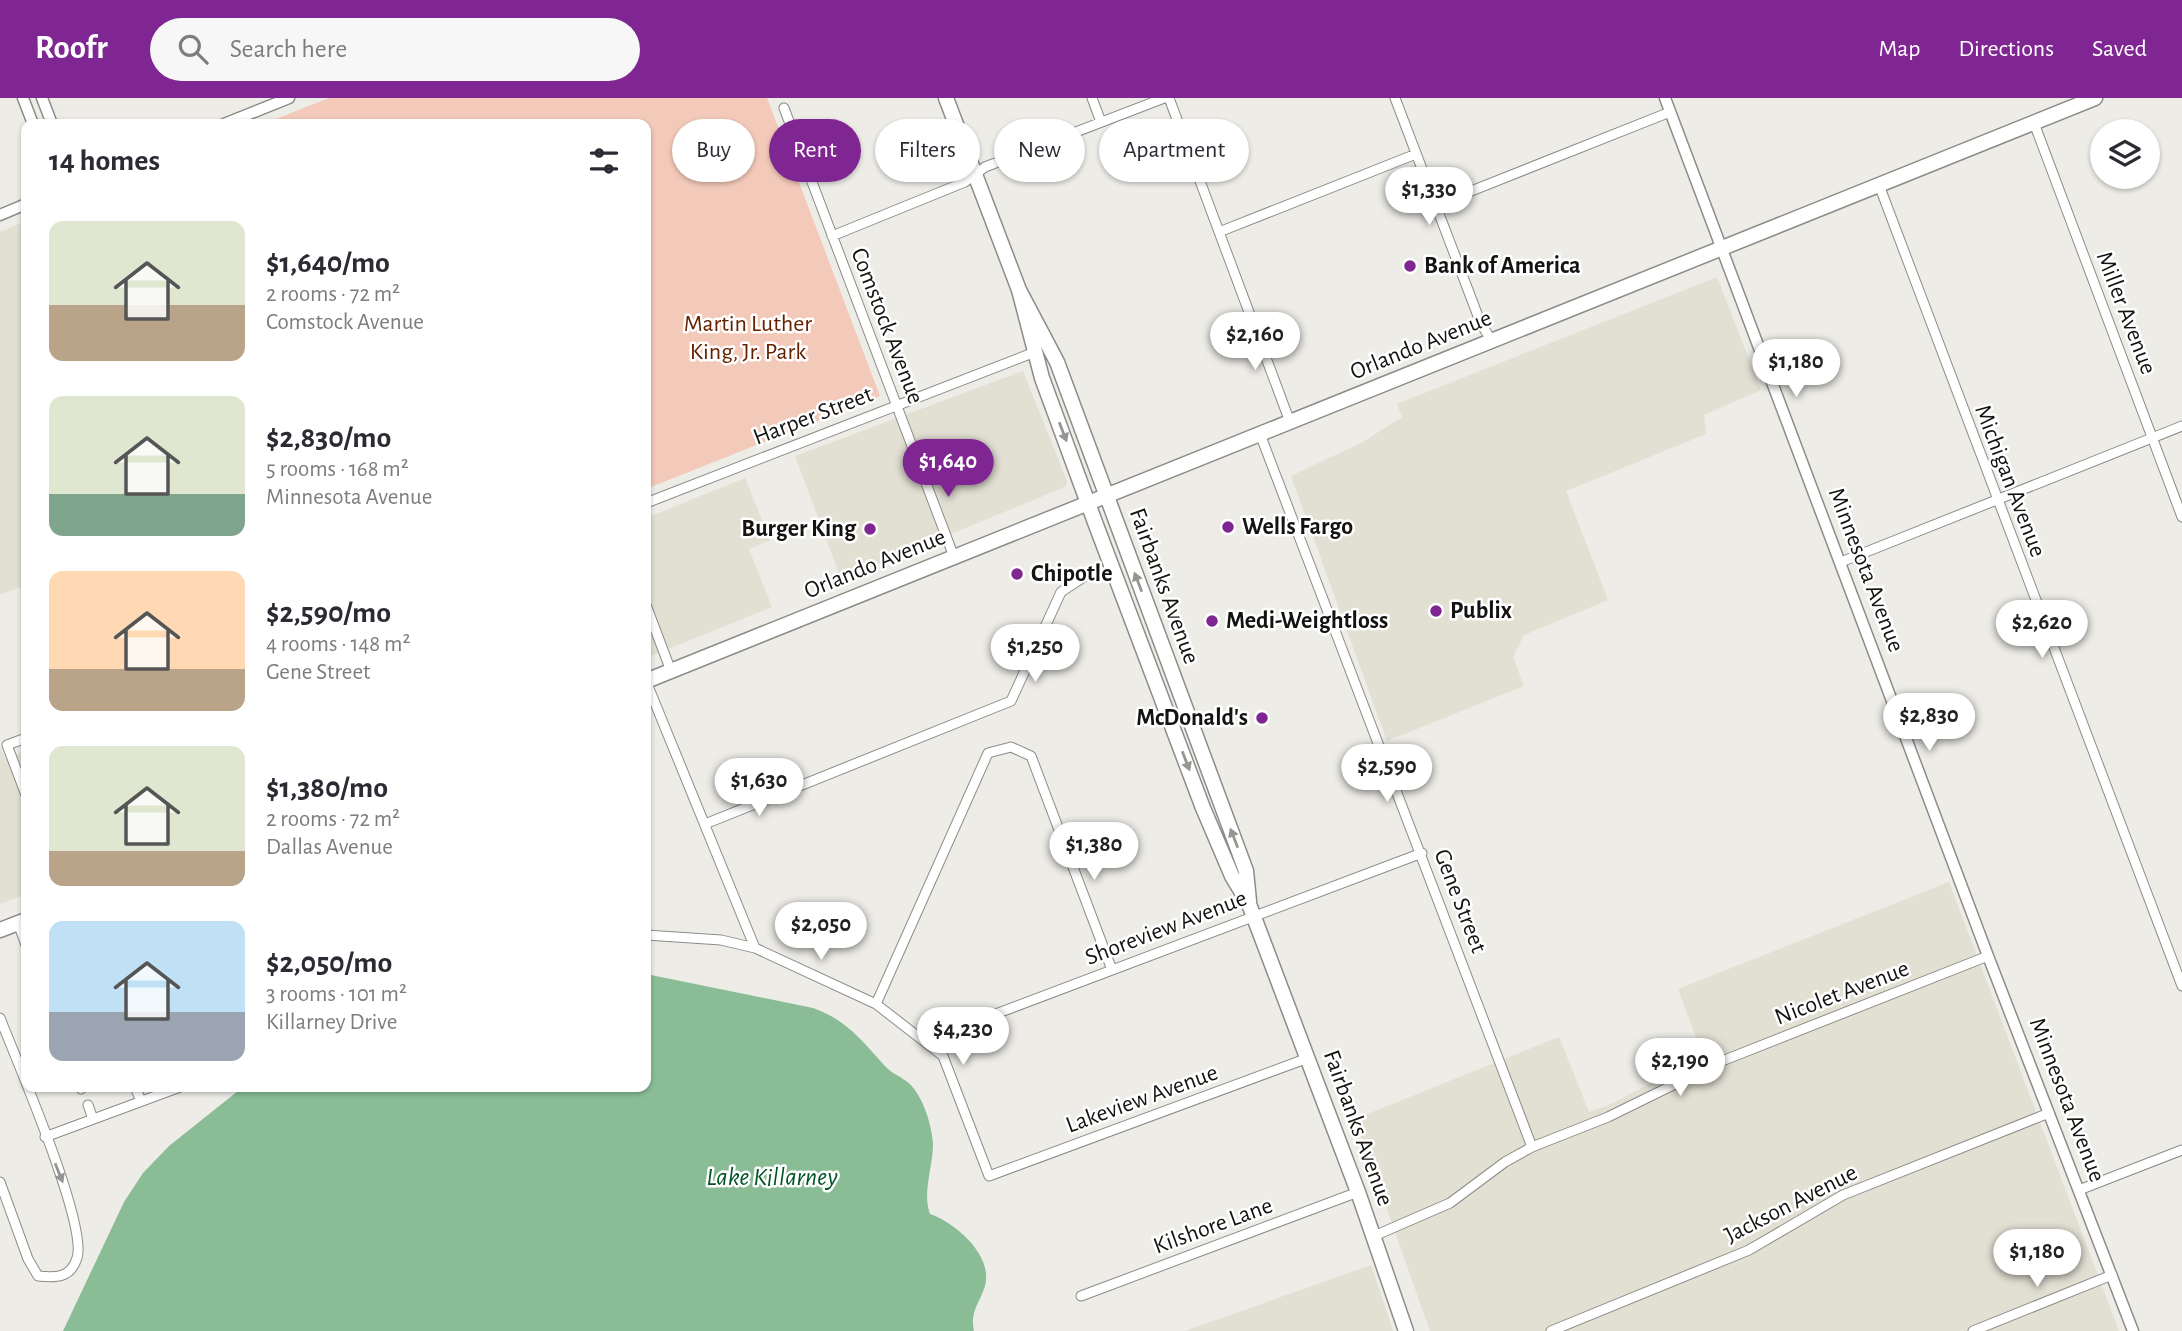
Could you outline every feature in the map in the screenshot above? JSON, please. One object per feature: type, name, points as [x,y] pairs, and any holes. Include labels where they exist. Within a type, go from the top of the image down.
[{"type":"main road","name":"Fairbanks Avenue","points":[[946,98],[954,119]]},
{"type":"main road","name":"Orlando Avenue","points":[[651,679],[2095,98]]},
{"type":"main road","name":"Fairbanks Avenue","points":[[978,182],[1019,290],[1042,378],[1115,575],[1203,808],[1232,876],[1251,910],[1308,1058],[1406,1331]]},
{"type":"main road","name":"Fairbanks Avenue","points":[[1019,290],[1057,362],[1245,871],[1251,910]]},
{"type":"main road","points":[[0,930],[21,922]]},
{"type":"street","points":[[23,98],[31,119]]},
{"type":"street","points":[[42,98],[50,119]]},
{"type":"street","points":[[236,119],[289,98]]},
{"type":"street","points":[[1091,98],[1100,119]]},
{"type":"street","points":[[1109,119],[1167,98],[1290,422]]},
{"type":"street","points":[[1395,98],[1481,324],[1492,341]]},
{"type":"street","name":"Minnesota Avenue","points":[[1665,98],[1988,956],[2133,1331]]},
{"type":"street","name":"Comstock Avenue","points":[[784,108],[954,557]]},
{"type":"street","points":[[1436,205],[1671,112]]},
{"type":"street","points":[[980,171],[1099,123]]},
{"type":"street","name":"Miller Avenue","points":[[2034,123],[2182,517]]},
{"type":"street","points":[[1219,232],[1416,154]]},
{"type":"street","points":[[832,236],[965,182]]},
{"type":"street","name":"Michigan Avenue","points":[[1879,185],[2182,986]]},
{"type":"street","points":[[0,215],[21,206]]},
{"type":"street","name":"Harper Street","points":[[651,501],[1035,352]]},
{"type":"street","points":[[1841,562],[1998,502],[2182,426]]},
{"type":"street","name":"Gene Street","points":[[1260,434],[1532,1147]]},
{"type":"street","points":[[705,824],[1011,701],[1061,592],[1090,573],[1115,575]]},
{"type":"street","points":[[651,618],[671,671]]},
{"type":"street","points":[[651,693],[755,948]]},
{"type":"street","points":[[21,740],[7,746],[21,782]]},
{"type":"street","points":[[876,1004],[988,753],[1011,747],[1031,756],[1112,970]]},
{"type":"street","name":"Shoreview Avenue","points":[[924,1041],[1112,970],[1251,910],[1422,853]]},
{"type":"street","points":[[651,935],[721,940],[755,948],[876,1004],[924,1041]]},
{"type":"street","name":"Nicolet Avenue","points":[[1374,1236],[1443,1208],[1505,1162],[1532,1147],[1608,1117],[1722,1061],[1988,956]]},
{"type":"street","points":[[0,1018],[21,1074]]},
{"type":"street","name":"Lakeview Avenue","points":[[924,1041],[943,1056],[989,1176],[1308,1058]]},
{"type":"street","points":[[0,1182],[28,1259],[38,1276],[58,1278],[70,1272],[78,1257],[78,1230],[28,1092]]},
{"type":"street","points":[[137,1092],[141,1101]]},
{"type":"street","points":[[45,1137],[166,1092]]},
{"type":"street","points":[[88,1105],[93,1119]]},
{"type":"street","name":"Jackson Avenue","points":[[1551,1331],[1749,1250],[1843,1195],[2049,1113]]},
{"type":"street","points":[[2079,1190],[2182,1150]]},
{"type":"street","name":"Kilshore Lane","points":[[1081,1296],[1358,1192]]},
{"type":"street","points":[[1973,1331],[2112,1275]]},
{"type":"shaded area","points":[[21,223],[21,587],[0,595],[0,232]]},
{"type":"shaded area","points":[[1717,277],[1761,390],[1704,415],[1706,434],[1566,491],[1608,600],[1524,635],[1513,657],[1524,686],[1387,741],[1291,476],[1363,442],[1402,417],[1397,404]]},
{"type":"shaded area","points":[[1023,371],[1067,481],[1065,487],[841,579],[795,456]]},
{"type":"shaded area","points":[[745,478],[770,540],[749,549],[772,607],[651,656],[651,516]]},
{"type":"shaded area","points":[[0,748],[5,759],[21,752],[21,896],[0,904]]},
{"type":"shaded area","points":[[1949,882],[2119,1331],[1430,1331],[1355,1119],[1559,1037],[1589,1112],[1609,1105],[1703,1056],[1678,989]]},
{"type":"shaded area","points":[[1371,1265],[1393,1331],[1185,1331]]},
{"type":"green space","name":"Martin Luther King, Jr. Park","points":[[329,98],[767,98],[775,119],[769,119],[769,182],[799,182],[880,396],[651,487],[651,119],[276,119]]},
{"type":"water","name":"Lake Killarney","points":[[651,975],[813,1008],[825,1013],[853,1032],[887,1068],[912,1086],[925,1110],[932,1136],[933,1153],[927,1197],[930,1214],[962,1233],[979,1254],[986,1277],[984,1289],[974,1314],[974,1331],[63,1331],[124,1202],[143,1173],[169,1146],[237,1092],[651,1092]]},
{"type":"place","name":"Bank of America","points":[[1410,266]]},
{"type":"place","name":"Wells Fargo","points":[[1228,527]]},
{"type":"place","name":"Burger King","points":[[870,529]]},
{"type":"place","name":"Chipotle","points":[[1017,574]]},
{"type":"place","name":"Publix","points":[[1436,611]]},
{"type":"place","name":"Medi-Weightloss","points":[[1212,621]]},
{"type":"place","name":"McDonald's","points":[[1262,718]]}]
